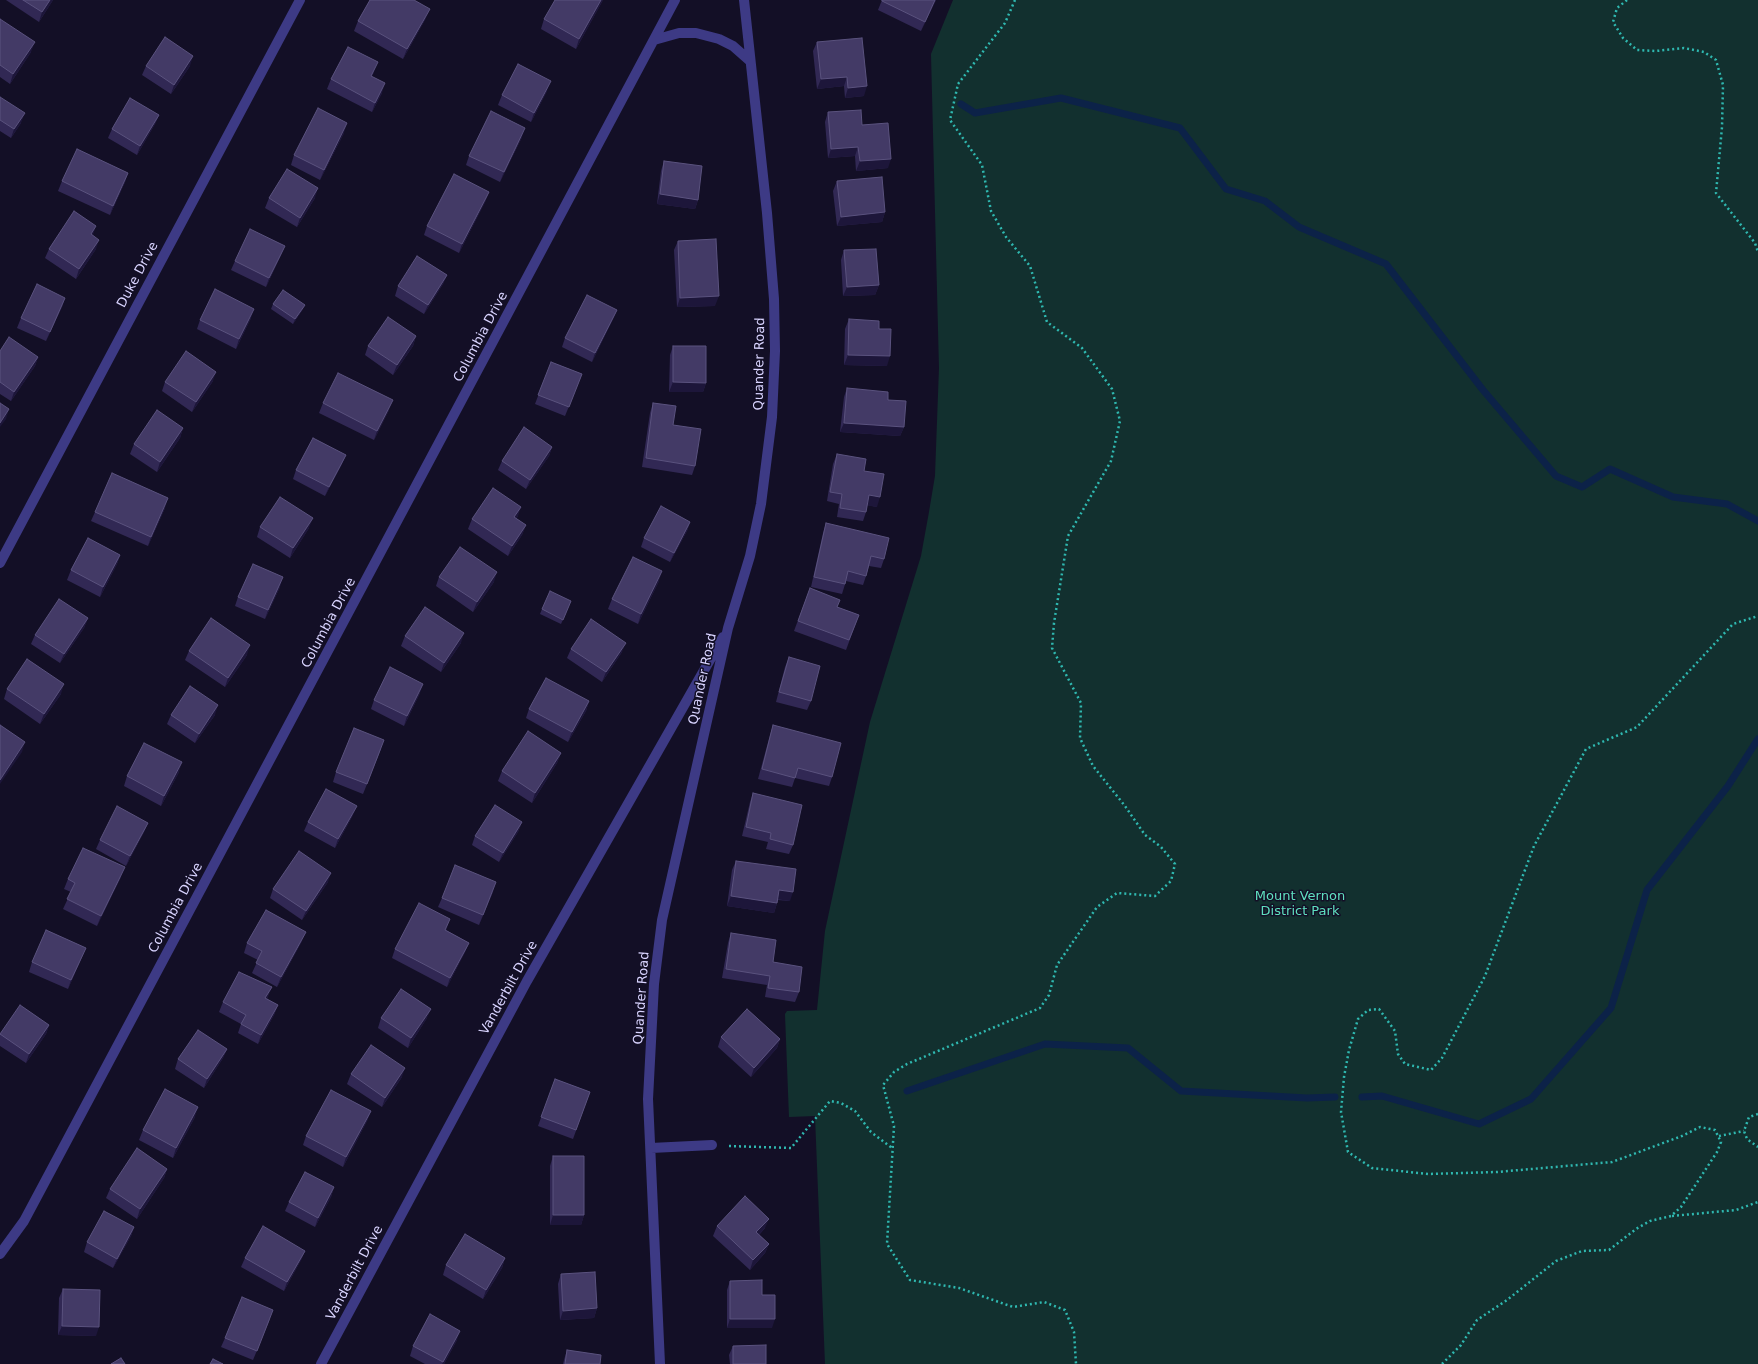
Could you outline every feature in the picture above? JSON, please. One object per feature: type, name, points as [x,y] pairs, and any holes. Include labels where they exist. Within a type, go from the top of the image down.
[{"type":"street","name":"Duke Drive","points":[[0,562],[300,0]]},
{"type":"street","name":"Columbia Drive","points":[[0,1254],[24,1221],[675,0]]},
{"type":"street","name":"Quander Road","points":[[660,1364],[648,1099],[654,992],[662,920],[728,628],[750,556],[761,504],[772,417],[775,351],[774,299],[767,213],[744,0]]},
{"type":"street","points":[[654,40],[679,33],[696,34],[719,39],[732,46],[750,60]]},
{"type":"street","name":"Vanderbilt Drive","points":[[321,1364],[527,981],[728,628]]},
{"type":"street","points":[[651,1148],[712,1145]]},
{"type":"path","points":[[1015,0],[1005,23],[958,84],[950,120],[982,165],[991,211],[1006,237],[1030,266],[1047,322],[1082,348],[1112,389],[1120,421],[1111,461],[1068,536],[1054,623],[1052,648],[1082,703],[1080,738],[1093,766],[1126,806],[1145,836],[1161,847],[1175,864],[1171,881],[1155,896],[1117,893],[1097,907],[1057,965],[1049,994],[1040,1008],[915,1061],[894,1072],[883,1085],[894,1126],[887,1244],[910,1280],[959,1288],[1013,1307],[1044,1302],[1065,1310],[1074,1332],[1076,1364]]},
{"type":"path","points":[[1626,0],[1617,8],[1613,22],[1623,38],[1638,50],[1656,51],[1684,48],[1704,52],[1716,60],[1723,85],[1722,127],[1716,193],[1754,243],[1758,252]]},
{"type":"path","points":[[1671,1216],[1681,1207],[1717,1152],[1721,1142],[1715,1130],[1700,1127],[1682,1136],[1612,1162],[1497,1172],[1428,1174],[1372,1168],[1348,1152],[1342,1112],[1344,1077],[1349,1050],[1358,1019],[1368,1010],[1379,1009],[1395,1031],[1398,1054],[1405,1064],[1431,1070],[1442,1058],[1485,976],[1534,846],[1586,749],[1637,727],[1733,624],[1758,616]]},
{"type":"path","points":[[712,1145],[791,1148],[830,1101],[841,1103],[855,1111],[870,1132],[892,1148]]},
{"type":"path","points":[[1758,1114],[1749,1117],[1744,1131],[1746,1139],[1758,1147]]},
{"type":"path","points":[[1719,1136],[1744,1131]]},
{"type":"path","points":[[1442,1364],[1461,1345],[1476,1320],[1507,1300],[1556,1261],[1582,1251],[1608,1250],[1650,1220],[1671,1216],[1736,1210],[1758,1202]]},
{"type":"green space","name":"Mount Vernon District Park","points":[[953,0],[1758,0],[1758,1364],[825,1364],[815,1116],[789,1117],[785,1014],[787,1011],[817,1010],[825,931],[870,722],[921,556],[935,476],[939,368],[931,54]]},
{"type":"building","points":[[23,0],[50,0],[42,12]]},
{"type":"building","points":[[370,0],[414,0],[430,9],[407,49],[358,21]]},
{"type":"building","points":[[555,0],[601,0],[579,39],[544,19]]},
{"type":"building","points":[[882,0],[935,0],[925,22]]},
{"type":"building","points":[[0,19],[35,42],[13,74],[0,65]]},
{"type":"building","points":[[165,37],[193,56],[174,85],[146,66]]},
{"type":"building","points":[[862,38],[867,86],[848,88],[847,77],[821,79],[817,42]]},
{"type":"building","points":[[348,47],[378,62],[371,76],[385,83],[375,103],[331,79]]},
{"type":"building","points":[[518,64],[551,81],[534,113],[502,95]]},
{"type":"building","points":[[0,97],[25,113],[14,129],[0,120]]},
{"type":"building","points":[[130,98],[159,115],[140,146],[112,129]]},
{"type":"building","points":[[318,108],[347,123],[324,170],[294,155]]},
{"type":"building","points":[[861,110],[862,125],[888,123],[891,159],[860,161],[858,147],[831,149],[828,112]]},
{"type":"building","points":[[491,111],[525,128],[504,172],[469,156]]},
{"type":"building","points":[[77,149],[128,173],[113,206],[62,181]]},
{"type":"building","points":[[664,161],[702,166],[698,200],[660,194]]},
{"type":"building","points":[[287,169],[318,188],[300,218],[269,198]]},
{"type":"building","points":[[454,174],[489,192],[462,244],[427,226]]},
{"type":"building","points":[[882,177],[885,212],[841,217],[837,181]]},
{"type":"building","points":[[74,211],[96,226],[91,234],[99,240],[79,269],[49,249]]},
{"type":"building","points":[[250,229],[285,246],[269,278],[235,261]]},
{"type":"building","points":[[716,239],[719,296],[680,298],[678,241]]},
{"type":"building","points":[[876,249],[879,285],[847,287],[844,250]]},
{"type":"building","points":[[417,256],[447,275],[428,305],[398,286]]},
{"type":"building","points":[[37,284],[65,298],[50,332],[21,318]]},
{"type":"building","points":[[215,289],[254,309],[239,339],[200,320]]},
{"type":"building","points":[[283,290],[305,305],[295,319],[273,304]]},
{"type":"building","points":[[587,295],[617,310],[595,353],[565,338]]},
{"type":"building","points":[[388,317],[416,336],[397,365],[368,346]]},
{"type":"building","points":[[849,319],[879,321],[879,329],[891,329],[890,356],[848,355]]},
{"type":"building","points":[[9,337],[38,357],[14,392],[0,382],[0,351]]},
{"type":"building","points":[[673,346],[706,346],[706,383],[673,382]]},
{"type":"building","points":[[186,351],[216,372],[196,402],[165,382]]},
{"type":"building","points":[[551,362],[582,374],[569,407],[538,395]]},
{"type":"building","points":[[338,373],[393,400],[377,431],[323,403]]},
{"type":"building","points":[[847,388],[888,392],[888,400],[906,401],[904,427],[844,423]]},
{"type":"building","points":[[0,403],[9,409],[0,423]]},
{"type":"building","points":[[653,403],[676,406],[673,425],[701,429],[695,466],[646,458]]},
{"type":"building","points":[[157,410],[183,428],[160,462],[134,444]]},
{"type":"building","points":[[524,427],[552,447],[530,480],[502,461]]},
{"type":"building","points":[[313,438],[346,455],[329,487],[296,470]]},
{"type":"building","points":[[837,454],[866,459],[864,471],[884,474],[880,497],[869,495],[866,512],[840,508],[842,494],[830,492]]},
{"type":"building","points":[[112,473],[168,498],[151,537],[95,512]]},
{"type":"building","points":[[493,488],[521,507],[514,517],[526,525],[512,546],[472,519]]},
{"type":"building","points":[[280,497],[313,518],[293,548],[260,527]]},
{"type":"building","points":[[661,506],[690,522],[674,553],[644,538]]},
{"type":"building","points":[[826,523],[889,538],[884,559],[871,556],[866,576],[848,571],[845,584],[814,577]]},
{"type":"building","points":[[88,538],[120,555],[103,587],[71,570]]},
{"type":"building","points":[[460,547],[497,572],[477,602],[439,577]]},
{"type":"building","points":[[633,557],[662,571],[641,614],[612,599]]},
{"type":"building","points":[[253,564],[283,577],[268,610],[238,597]]},
{"type":"building","points":[[810,588],[840,600],[837,607],[859,615],[849,640],[798,621]]},
{"type":"building","points":[[550,591],[571,601],[563,620],[542,609]]},
{"type":"building","points":[[59,599],[88,618],[64,654],[35,635]]},
{"type":"building","points":[[425,607],[464,633],[444,663],[405,636]]},
{"type":"building","points":[[211,618],[250,645],[228,678],[189,651]]},
{"type":"building","points":[[591,619],[626,643],[606,672],[571,649]]},
{"type":"building","points":[[789,657],[820,666],[811,701],[779,692]]},
{"type":"building","points":[[27,659],[64,684],[44,714],[7,689]]},
{"type":"building","points":[[390,667],[423,684],[407,716],[374,700]]},
{"type":"building","points":[[546,678],[589,701],[572,732],[529,709]]},
{"type":"building","points":[[190,686],[218,705],[199,734],[171,715]]},
{"type":"building","points":[[0,725],[25,742],[0,780]]},
{"type":"building","points":[[773,725],[841,743],[832,777],[798,768],[795,778],[762,769]]},
{"type":"building","points":[[354,728],[384,740],[367,784],[336,772]]},
{"type":"building","points":[[528,731],[561,753],[535,793],[502,771]]},
{"type":"building","points":[[144,743],[182,762],[164,796],[127,776]]},
{"type":"building","points":[[326,789],[357,806],[338,839],[308,822]]},
{"type":"building","points":[[753,793],[802,805],[793,845],[770,839],[771,833],[746,827]]},
{"type":"building","points":[[495,805],[522,822],[503,853],[475,836]]},
{"type":"building","points":[[117,806],[148,823],[130,856],[100,840]]},
{"type":"building","points":[[83,848],[125,867],[101,916],[67,899],[75,883],[68,879]]},
{"type":"building","points":[[299,851],[331,873],[306,911],[273,889]]},
{"type":"building","points":[[736,861],[796,869],[793,892],[779,890],[777,903],[731,896]]},
{"type":"building","points":[[455,865],[496,882],[483,915],[442,898]]},
{"type":"building","points":[[419,903],[450,919],[445,930],[469,943],[450,978],[395,949]]},
{"type":"building","points":[[266,910],[306,932],[281,977],[256,963],[262,951],[247,943]]},
{"type":"building","points":[[46,930],[86,948],[71,980],[32,962]]},
{"type":"building","points":[[731,933],[776,940],[773,962],[802,967],[799,992],[768,988],[770,976],[726,969]]},
{"type":"building","points":[[239,972],[272,987],[265,998],[278,1005],[261,1035],[241,1024],[246,1015],[223,1002]]},
{"type":"building","points":[[401,989],[431,1009],[411,1038],[381,1018]]},
{"type":"building","points":[[20,1005],[49,1025],[29,1054],[0,1034]]},
{"type":"building","points":[[747,1009],[780,1039],[754,1068],[721,1037]]},
{"type":"building","points":[[198,1030],[227,1049],[207,1079],[178,1059]]},
{"type":"building","points":[[371,1045],[405,1068],[385,1098],[351,1074]]},
{"type":"building","points":[[555,1079],[590,1092],[576,1130],[541,1117]]},
{"type":"building","points":[[165,1089],[198,1107],[176,1148],[143,1130]]},
{"type":"building","points":[[331,1090],[371,1111],[346,1157],[306,1136]]},
{"type":"building","points":[[137,1148],[167,1169],[140,1209],[110,1189]]},
{"type":"building","points":[[553,1156],[584,1156],[584,1215],[553,1215]]},
{"type":"building","points":[[305,1172],[334,1187],[318,1218],[289,1202]]},
{"type":"building","points":[[745,1196],[769,1219],[756,1232],[769,1244],[753,1260],[717,1226]]},
{"type":"building","points":[[104,1211],[134,1227],[117,1259],[87,1242]]},
{"type":"building","points":[[263,1226],[305,1251],[287,1282],[245,1258]]},
{"type":"building","points":[[465,1234],[505,1258],[486,1290],[446,1265]]},
{"type":"building","points":[[595,1272],[597,1308],[563,1311],[561,1274]]},
{"type":"building","points":[[762,1280],[762,1295],[775,1295],[775,1319],[730,1319],[730,1281]]},
{"type":"building","points":[[63,1289],[100,1290],[99,1327],[62,1326]]},
{"type":"building","points":[[242,1297],[273,1310],[257,1351],[225,1338]]},
{"type":"building","points":[[430,1314],[460,1331],[443,1362],[413,1346]]},
{"type":"building","points":[[766,1345],[766,1364],[733,1364],[733,1346]]},
{"type":"building","points":[[567,1350],[601,1355],[600,1364],[565,1364]]},
{"type":"building","points":[[121,1358],[125,1364],[111,1364]]},
{"type":"building","points":[[213,1359],[223,1364],[210,1364]]},
{"type":"waterway","points":[[961,104],[975,113],[1061,98],[1180,128],[1226,189],[1265,201],[1299,227],[1386,264],[1483,390],[1556,476],[1582,487],[1610,469],[1673,497],[1727,504],[1758,521]]},
{"type":"waterway","points":[[1362,1097],[1382,1096],[1479,1124],[1531,1099],[1611,1008],[1647,890],[1728,786],[1758,739]]},
{"type":"waterway","points":[[907,1091],[1045,1044],[1128,1048],[1181,1091],[1307,1098],[1335,1097]]}]
